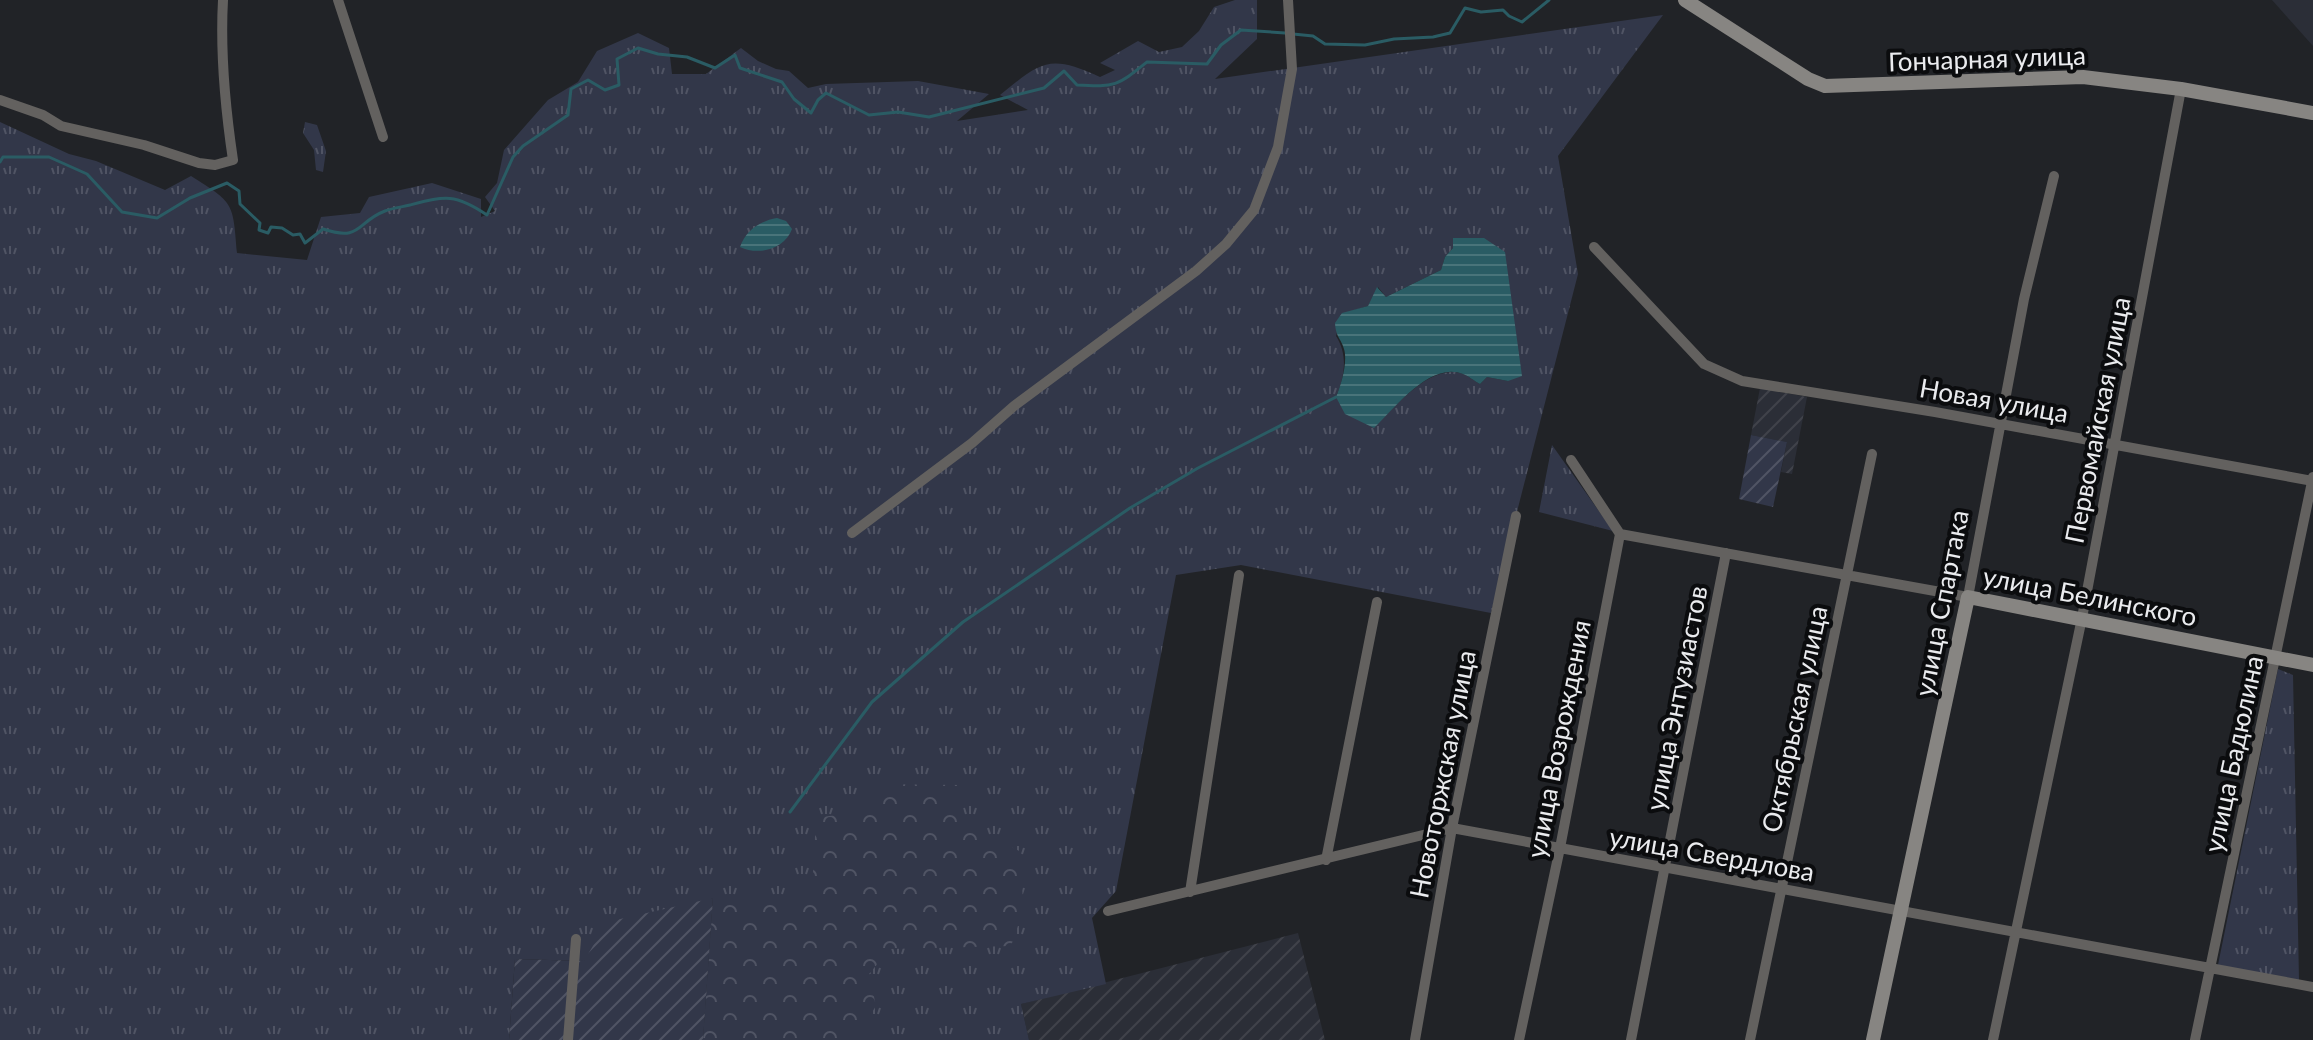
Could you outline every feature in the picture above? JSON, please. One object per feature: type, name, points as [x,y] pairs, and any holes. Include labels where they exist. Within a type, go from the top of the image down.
[{"type":"street","points":[[0,100],[43,115],[61,126],[144,145],[199,163],[215,165],[233,160],[224,92],[221,40],[223,0]]},
{"type":"street","points":[[338,0],[383,137]]},
{"type":"street","points":[[852,533],[972,443],[1014,406],[1196,271],[1226,244],[1254,210],[1278,147],[1292,69],[1288,0]]},
{"type":"street","name":"Гончарная улица","points":[[1685,0],[1808,79],[1825,86],[2083,77],[2181,89],[2313,113]]},
{"type":"street","name":"Первомайская улица","points":[[1993,1040],[2082,618],[2181,89]]},
{"type":"street","name":"улица Спартака","points":[[1873,1040],[1968,597],[2024,299],[2054,176]]},
{"type":"street","name":"Новая улица","points":[[1594,247],[1704,364],[1726,377],[2313,480]]},
{"type":"street","name":"Октябрьская улица","points":[[1750,1040],[1872,454]]},
{"type":"street","points":[[1571,460],[1620,534]]},
{"type":"street","name":"улица Бадюлина","points":[[2195,1040],[2313,480]]},
{"type":"street","name":"Новоторжская улица","points":[[1415,1040],[1452,828],[1516,516]]},
{"type":"street","name":"улица Белинского","points":[[1620,534],[2082,618],[2313,665]]},
{"type":"street","name":"улица Возрождения","points":[[1519,1040],[1560,848],[1620,534]]},
{"type":"street","name":"улица Энтузиастов","points":[[1631,1040],[1726,553]]},
{"type":"street","points":[[1190,892],[1239,575]]},
{"type":"street","points":[[1326,860],[1377,602]]},
{"type":"street","name":"улица Свердлова","points":[[1108,911],[1452,828],[2313,987]]},
{"type":"street","points":[[568,1040],[576,939]]},
{"type":"shaded area","points":[[2272,0],[2313,0],[2313,46]]},
{"type":"shaded area","points":[[777,218],[786,221],[792,229],[784,242],[763,251],[740,247],[754,227]]},
{"type":"shaded area","points":[[1453,238],[1484,238],[1505,252],[1522,376],[1508,381],[1487,377],[1480,384],[1463,374],[1438,374],[1414,389],[1374,428],[1345,414],[1336,397],[1345,360],[1335,323],[1342,313],[1368,306],[1377,287],[1386,297],[1441,270],[1445,257],[1453,248]]},
{"type":"shaded area","points":[[1760,388],[1807,397],[1792,474],[1781,472],[1787,442],[1751,435]]},
{"type":"shaded area","points":[[1298,933],[1325,1040],[1029,1040],[1021,1004]]},
{"type":"green space","points":[[1235,0],[1257,0],[1257,39],[1215,79],[1663,15],[1558,156],[1578,274],[1491,613],[1241,565],[1176,575],[1116,891],[1092,918],[1106,984],[1021,1004],[1029,1040],[703,1040],[713,898],[584,961],[515,959],[509,1040],[0,1040],[0,122],[69,154],[96,161],[165,190],[191,176],[216,192],[229,206],[237,253],[307,260],[321,217],[360,213],[369,197],[432,183],[481,199],[481,217],[495,211],[485,197],[497,183],[504,150],[548,100],[578,82],[597,51],[638,33],[669,48],[672,74],[706,74],[741,48],[758,61],[789,71],[808,88],[826,84],[918,81],[989,94],[957,121],[1028,110],[1000,95],[1037,68],[1069,65],[1100,77],[1115,70],[1100,63],[1138,41],[1159,52],[1182,47],[1199,31],[1214,7]],"holes":[[[1453,248],[1508,381],[1487,377],[1480,384],[1463,374],[1451,372],[1438,375],[1414,389],[1374,427],[1336,397],[1344,366],[1336,336],[1342,314],[1368,306],[1378,287],[1386,297],[1441,270],[1445,257]]]},
{"type":"green space","points":[[305,122],[317,125],[326,151],[323,172],[316,170],[314,150],[303,133]]},
{"type":"green space","points":[[1751,435],[1787,442],[1773,507],[1739,499]]},
{"type":"green space","points":[[1552,445],[1613,531],[1539,512]]},
{"type":"green space","points":[[2278,669],[2293,675],[2299,981],[2218,965]]},
{"type":"green space","points":[[879,784],[960,785],[965,822],[1021,852],[1023,911],[1011,946],[890,949],[869,974],[876,1006],[858,1034],[841,1040],[703,1040],[713,898],[789,901],[812,891],[816,818],[863,811]]},
{"type":"green space","points":[[713,898],[703,1040],[509,1040],[515,959],[584,961],[607,922]]},
{"type":"waterway","points":[[1293,34],[1313,36],[1325,44],[1365,45],[1394,39],[1433,37],[1450,33],[1465,8],[1481,12],[1503,10],[1522,22],[1549,0]]},
{"type":"waterway","points":[[0,162],[3,157],[49,157],[87,174],[122,212],[157,218],[190,198],[227,183],[239,191],[240,204],[260,223],[259,230],[268,233],[271,227],[282,228],[293,235],[300,234],[305,243],[323,229],[352,232],[385,211],[432,200],[458,200],[487,215],[513,157],[523,146],[568,115],[571,89],[588,80],[605,90],[619,85],[617,59],[638,48],[687,57],[715,68],[735,55],[740,68],[782,82],[794,99],[811,113],[826,93],[869,115],[898,112],[929,117],[1044,88],[1064,71],[1077,85],[1108,85],[1122,80],[1147,62],[1207,64],[1221,45],[1241,30],[1285,33]]},
{"type":"waterway","points":[[790,812],[872,702],[963,622],[1130,508],[1198,468],[1336,397]]}]
